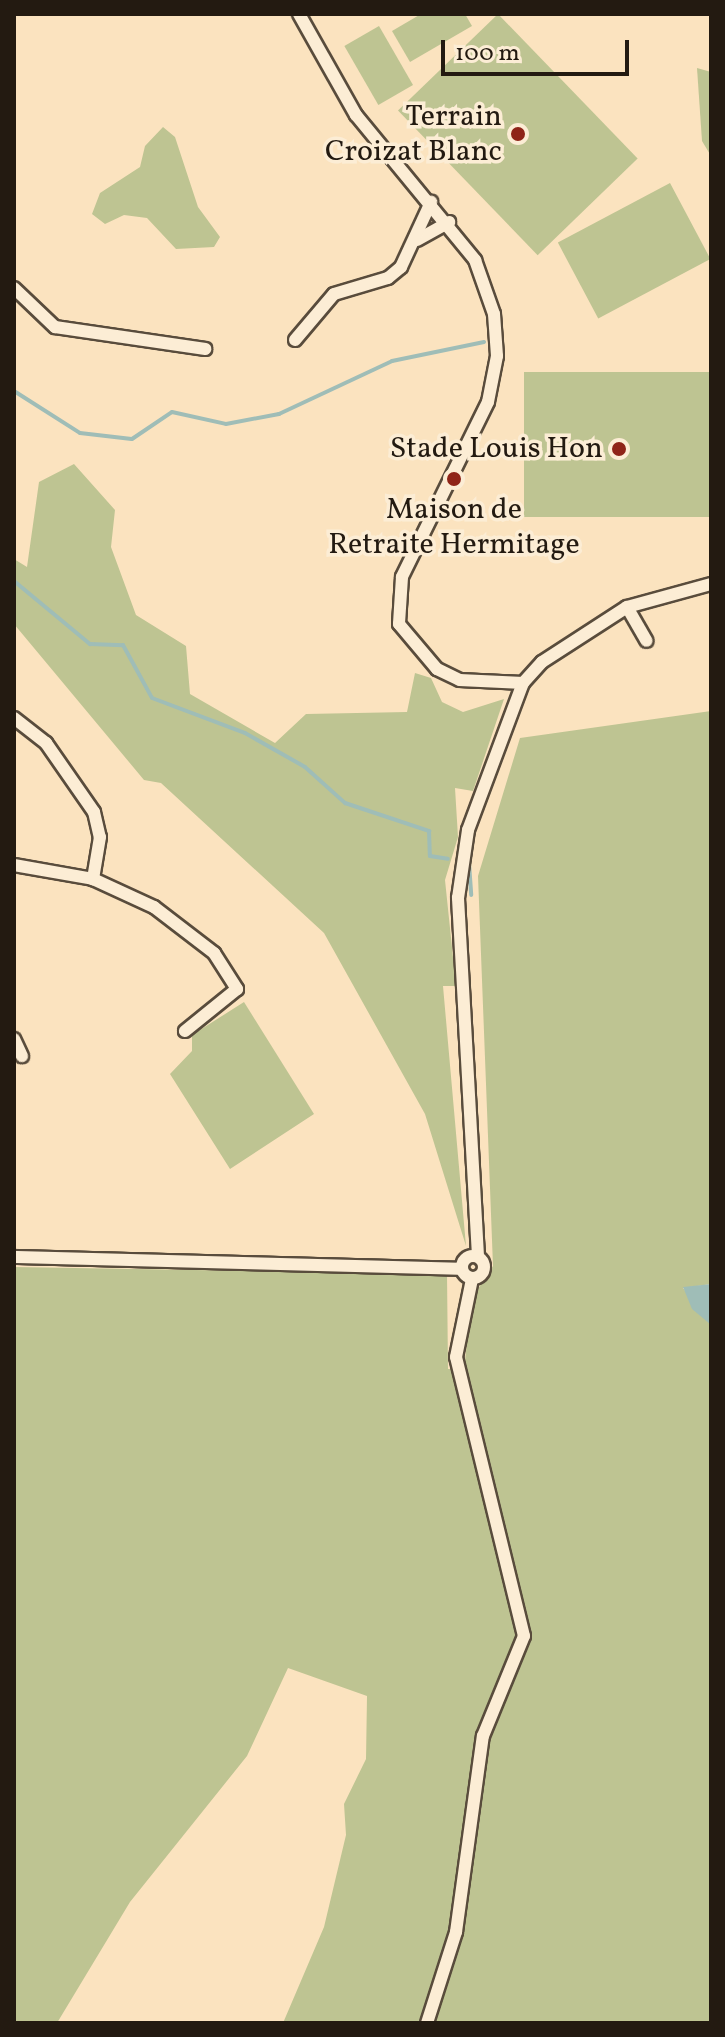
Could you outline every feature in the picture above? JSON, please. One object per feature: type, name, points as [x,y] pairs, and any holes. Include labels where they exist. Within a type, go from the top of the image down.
[{"type":"street","points":[[299,14],[356,115],[449,222],[487,288],[497,356],[469,450],[402,577],[399,624],[437,669],[460,680],[523,683]]},
{"type":"street","points":[[295,340],[334,294],[388,278],[417,240],[431,202]]},
{"type":"street","points":[[417,240],[449,222]]},
{"type":"street","points":[[14,288],[55,327],[205,349]]},
{"type":"street","points":[[427,2023],[456,1932],[483,1736],[524,1636],[456,1357],[472,1279],[485,1270],[478,1256],[458,875],[523,683],[563,645],[627,607],[711,584]]},
{"type":"street","points":[[627,607],[647,641]]},
{"type":"street","points":[[14,718],[46,743],[94,812],[100,837],[93,879]]},
{"type":"street","points":[[14,865],[93,879],[154,907],[232,976],[237,989],[185,1031]]},
{"type":"street","points":[[14,1039],[22,1056]]},
{"type":"street","points":[[14,1257],[462,1269],[478,1256]]},
{"type":"street","points":[[462,1269],[472,1279]]},
{"type":"green space","points":[[421,14],[465,14],[472,26],[410,62],[392,31]]},
{"type":"green space","name":"Terrain Croizat Blanc","points":[[498,14],[638,159],[538,255],[398,111]]},
{"type":"green space","points":[[379,26],[413,85],[378,105],[344,46]]},
{"type":"green space","points":[[697,68],[711,72],[711,156],[702,141]]},
{"type":"green space","points":[[163,127],[175,137],[198,207],[220,237],[214,247],[176,249],[147,218],[124,215],[105,224],[92,214],[100,193],[140,167],[145,146]]},
{"type":"green space","points":[[670,183],[710,259],[598,319],[558,243]]},
{"type":"green space","name":"Stade Louis Hon","points":[[524,372],[711,372],[711,517],[524,517]]},
{"type":"green space","points":[[74,464],[115,510],[111,547],[136,615],[186,646],[190,694],[275,743],[306,714],[407,712],[415,673],[431,678],[442,702],[463,712],[504,699],[473,791],[455,788],[458,837],[445,880],[456,986],[443,986],[466,1246],[425,1114],[324,933],[161,783],[144,780],[14,624],[14,559],[27,567],[39,482]]},
{"type":"green space","points":[[711,711],[711,1284],[683,1288],[711,1324],[711,2023],[283,2023],[324,1927],[346,1835],[344,1804],[366,1759],[367,1696],[288,1668],[247,1756],[130,1902],[57,2023],[14,2023],[14,1267],[447,1274],[448,1369],[464,1369],[472,1298],[493,1266],[478,876],[520,738]]},
{"type":"green space","points":[[244,1002],[314,1114],[230,1169],[170,1074],[192,1051],[192,1035]]},
{"type":"water","points":[[711,1284],[710,1324],[692,1309],[683,1287]]},
{"type":"waterway","points":[[14,391],[80,433],[132,439],[172,412],[226,424],[279,414],[392,361],[484,342]]},
{"type":"waterway","points":[[14,581],[90,644],[123,645],[152,698],[245,733],[305,767],[345,803],[429,831],[430,856],[448,859]]},
{"type":"waterway","points":[[469,863],[471,895]]},
{"type":"place","name":"Terrain Croizat Blanc","points":[[518,134]]},
{"type":"place","name":"Stade Louis Hon","points":[[619,449]]},
{"type":"place","name":"Maison de Retraite Hermitage","points":[[454,479]]}]
